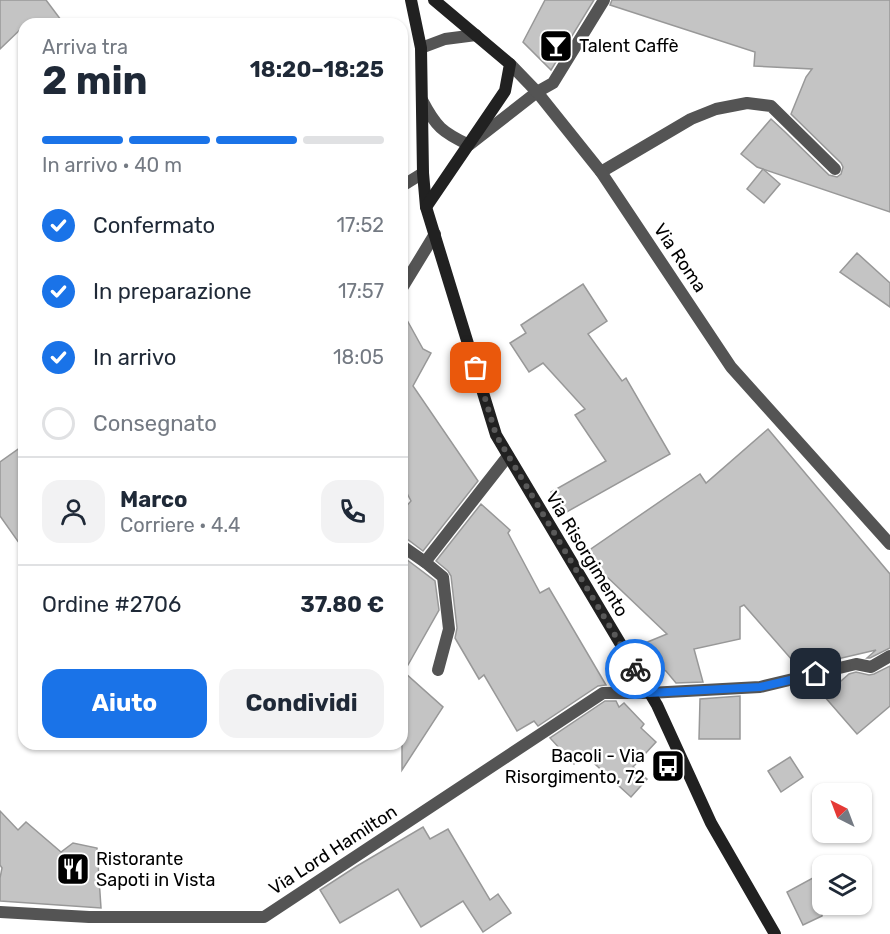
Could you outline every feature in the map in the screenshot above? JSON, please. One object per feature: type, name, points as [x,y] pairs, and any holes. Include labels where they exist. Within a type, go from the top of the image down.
[{"type":"main road","name":"Via Risorgimento","points":[[411,0],[422,48],[423,173],[426,207],[496,435],[657,705],[711,823],[775,934]]},
{"type":"main road","name":"Via Roma","points":[[434,0],[510,64]]},
{"type":"main road","points":[[426,207],[505,91],[510,64]]},
{"type":"street","points":[[422,100],[432,119],[447,134],[469,145],[537,92],[553,83],[604,0]]},
{"type":"street","points":[[422,48],[446,39],[476,35]]},
{"type":"street","name":"Via Roma","points":[[510,64],[537,92],[601,172],[731,367],[890,544]]},
{"type":"street","points":[[601,172],[691,119],[716,109],[747,103],[771,106],[835,169]]},
{"type":"street","points":[[408,182],[423,173]]},
{"type":"street","points":[[408,278],[435,234]]},
{"type":"street","points":[[425,562],[508,456]]},
{"type":"street","points":[[408,550],[443,577],[449,629],[438,670]]},
{"type":"street","name":"Via Lord Hamilton","points":[[0,912],[89,917],[264,917],[603,693],[760,687],[856,664],[871,667],[890,656]]},
{"type":"building","points":[[0,0],[46,0],[60,18],[18,18],[18,32],[0,49]]},
{"type":"building","points":[[545,0],[594,0],[551,70],[523,42]]},
{"type":"building","points":[[612,0],[890,0],[890,212],[757,167],[741,154],[771,119],[829,175],[837,177],[841,174],[843,167],[841,163],[791,114],[806,77],[812,69],[754,66],[755,52],[610,5]]},
{"type":"building","points":[[763,169],[780,184],[764,203],[747,189]]},
{"type":"building","points":[[857,253],[890,283],[890,307],[840,272]]},
{"type":"building","points":[[583,284],[607,321],[588,334],[622,381],[626,378],[670,454],[563,514],[551,492],[606,461],[575,415],[585,409],[543,363],[529,372],[510,343],[526,333],[521,325]]},
{"type":"building","points":[[408,322],[423,349],[431,353],[413,386],[478,481],[423,551],[408,540],[408,504],[411,501],[408,495]]},
{"type":"building","points":[[768,429],[890,574],[890,648],[870,658],[867,658],[876,650],[799,668],[744,605],[740,607],[740,639],[694,649],[703,682],[676,683],[666,671],[649,659],[640,661],[633,648],[667,634],[603,573],[588,551],[700,474],[706,483]]},
{"type":"building","points":[[18,449],[18,542],[0,516],[0,462]]},
{"type":"building","points":[[481,504],[510,530],[508,533],[540,593],[549,588],[606,685],[598,686],[538,726],[534,721],[517,731],[484,675],[479,679],[455,638],[457,628],[451,576],[436,561]]},
{"type":"building","points":[[408,561],[435,581],[439,610],[408,665]]},
{"type":"building","points":[[890,666],[890,706],[857,734],[824,696],[849,674],[856,672],[869,675]]},
{"type":"building","points":[[408,676],[443,707],[402,770],[402,750],[408,750]]},
{"type":"building","points":[[740,696],[740,739],[699,739],[700,699]]},
{"type":"building","points":[[605,701],[616,701],[619,707],[624,703],[644,724],[641,728],[656,742],[633,767],[647,779],[631,797],[585,755],[574,764],[550,738]]},
{"type":"building","points":[[790,757],[803,777],[781,792],[768,771]]},
{"type":"building","points":[[0,811],[18,830],[26,822],[61,852],[73,843],[97,848],[101,908],[0,901],[2,868],[0,865]]},
{"type":"building","points":[[423,827],[430,839],[448,829],[490,900],[498,894],[511,913],[483,932],[463,901],[421,927],[398,889],[340,923],[320,890]]},
{"type":"building","points":[[812,878],[812,915],[822,916],[803,925],[787,892]]},
{"type":"way so far","points":[[476,368],[496,435],[635,669]]},
{"type":"place","name":"Talent Caffè","points":[[556,46]]},
{"type":"place","name":"Bacoli - Via Risorgimento, 72","points":[[668,766]]},
{"type":"place","name":"Ristorante Sapoti in Vista","points":[[73,869]]},
{"type":"route","points":[[635,669],[649,693],[760,687],[816,674]]}]
